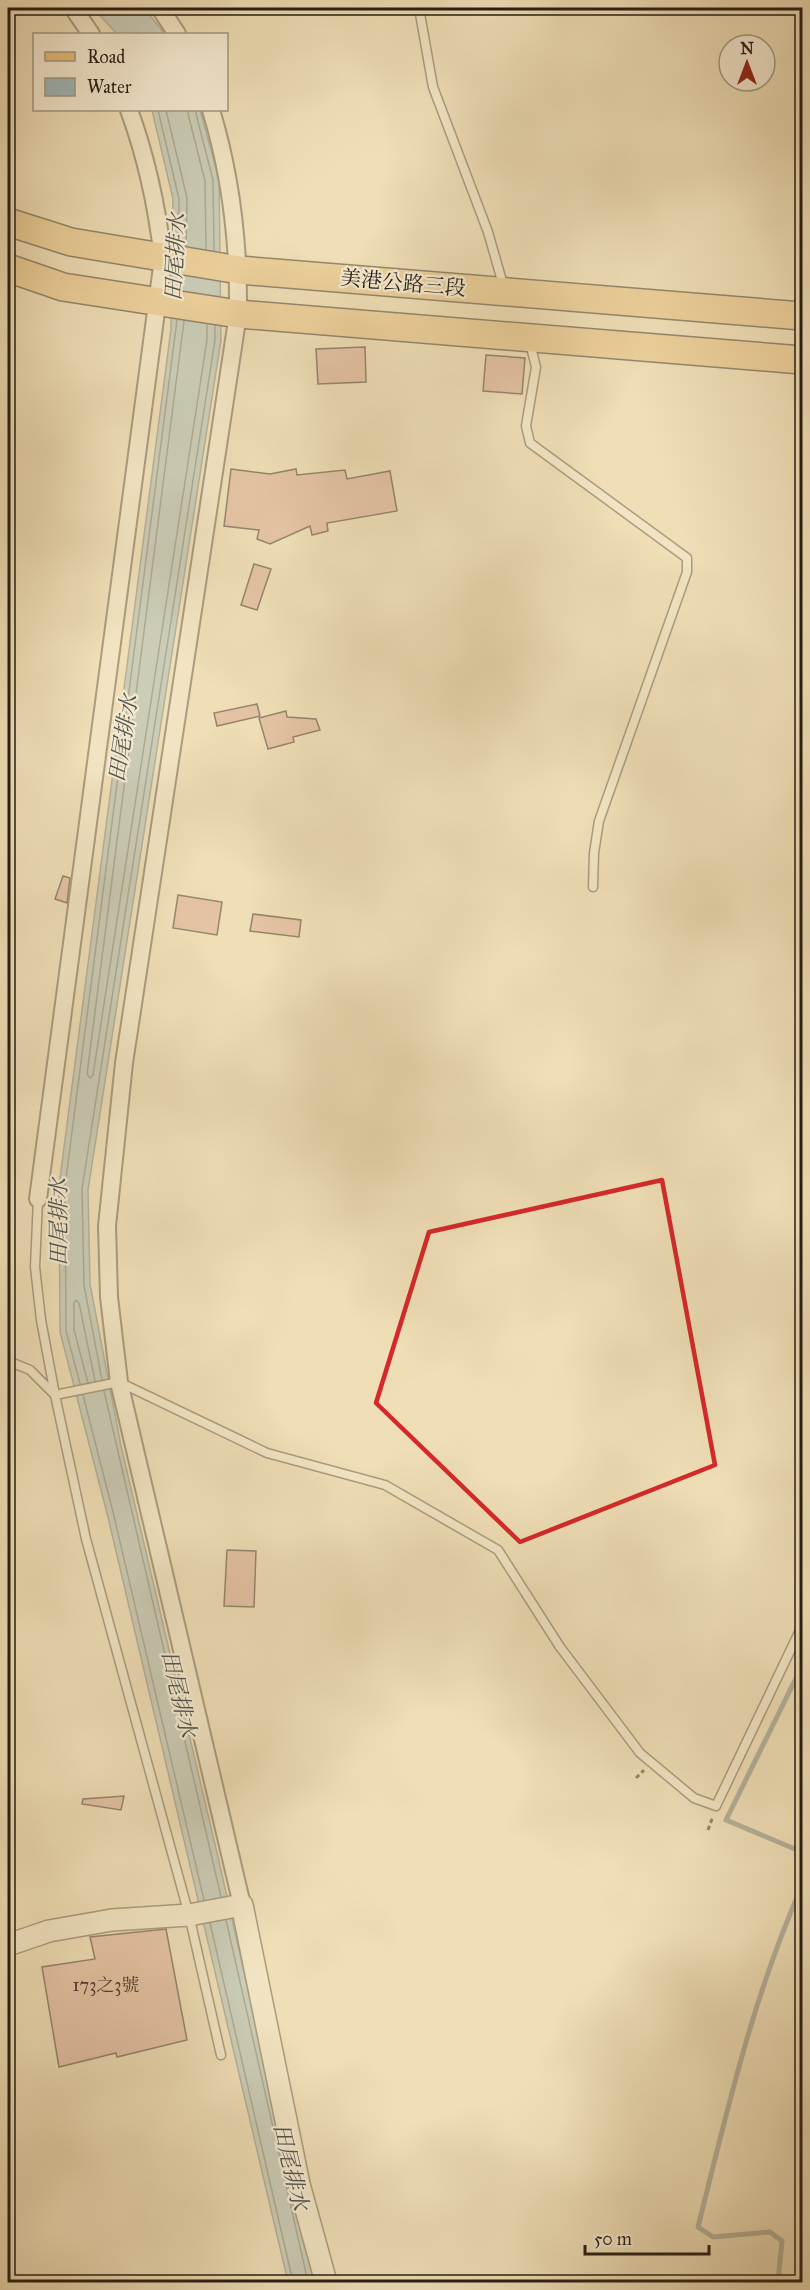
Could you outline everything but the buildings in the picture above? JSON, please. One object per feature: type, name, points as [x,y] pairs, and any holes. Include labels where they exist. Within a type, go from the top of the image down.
[{"type":"main road","name":"美港公路三段","points":[[8,222],[71,242],[239,270],[802,316]]},
{"type":"main road","name":"美港公路三段","points":[[8,268],[63,287],[238,314],[802,360]]},
{"type":"street","points":[[73,8],[90,33]]},
{"type":"street","points":[[160,8],[176,33]]},
{"type":"street","points":[[38,1199],[163,258],[156,197],[146,155],[129,111]]},
{"type":"street","points":[[211,111],[228,182],[239,270],[238,314],[124,1064],[107,1226],[109,1296],[119,1382],[242,1905],[299,2184],[326,2283]]},
{"type":"street","points":[[8,1945],[49,1931],[112,1920],[189,1915],[242,1905]]},
{"type":"lane","points":[[419,8],[433,87],[488,232],[505,291]]},
{"type":"lane","points":[[528,337],[536,367],[526,426],[530,443],[687,558],[687,572],[599,821],[594,853],[593,887]]},
{"type":"lane","points":[[38,1199],[35,1267],[41,1320],[55,1395],[86,1539],[189,1915],[220,2055]]},
{"type":"lane","points":[[8,1361],[30,1370],[55,1395]]},
{"type":"lane","points":[[55,1395],[119,1382],[267,1453],[385,1485],[498,1550],[560,1647],[640,1753],[694,1798],[716,1806],[802,1626]]},
{"type":"highlighted area","points":[[662,1180],[715,1465],[520,1542],[376,1403],[429,1232]]},
{"type":"water","points":[[93,8],[144,8],[164,33],[116,33]]},
{"type":"water","name":"田尾排水","points":[[152,111],[200,111],[219,179],[221,340],[88,1190],[90,1284],[121,1446],[218,1857],[314,2282],[288,2282],[107,1513],[60,1332],[59,1186],[171,329],[173,199]]},
{"type":"waterway","points":[[802,1666],[726,1820],[802,1852]]},
{"type":"waterway","points":[[778,2282],[782,2241],[770,2232],[713,2237],[698,2227],[742,2054],[769,1969],[802,1886]]}]
